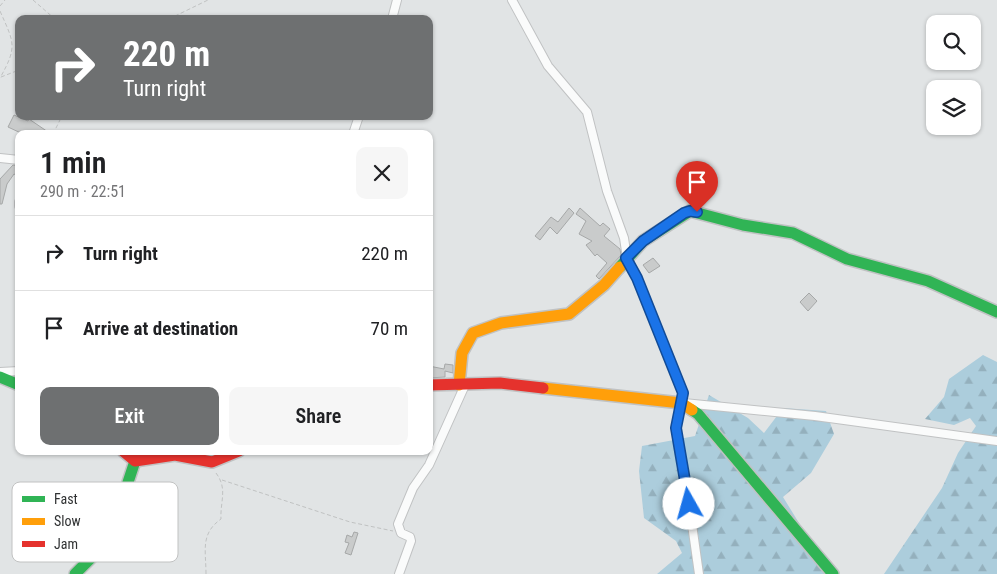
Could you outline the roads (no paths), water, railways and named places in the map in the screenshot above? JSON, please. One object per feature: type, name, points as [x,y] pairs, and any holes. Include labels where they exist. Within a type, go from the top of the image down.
[{"type":"street","points":[[393,15],[397,0]]},
{"type":"street","points":[[512,0],[548,66],[587,112],[607,191],[624,238],[626,258],[637,278],[683,393],[676,428],[699,574]]},
{"type":"street","points":[[0,158],[15,160]]},
{"type":"street","points":[[433,453],[462,385],[462,353],[472,333],[501,323],[566,316],[604,285],[643,241],[690,211],[743,225],[793,233],[847,259],[928,282],[997,312]]},
{"type":"street","points":[[0,372],[15,371]]},
{"type":"street","points":[[0,377],[15,383]]},
{"type":"street","points":[[433,385],[500,383],[565,389],[681,403],[816,416],[997,442]]},
{"type":"street","points":[[681,403],[698,414],[833,574]]},
{"type":"street","points":[[127,455],[135,461],[173,455],[209,464],[218,463],[231,455]]},
{"type":"street","points":[[399,574],[411,541],[410,537],[401,533],[398,524],[414,488],[432,455]]},
{"type":"street","points":[[128,482],[135,461]]},
{"type":"street","points":[[75,574],[85,562]]}]
